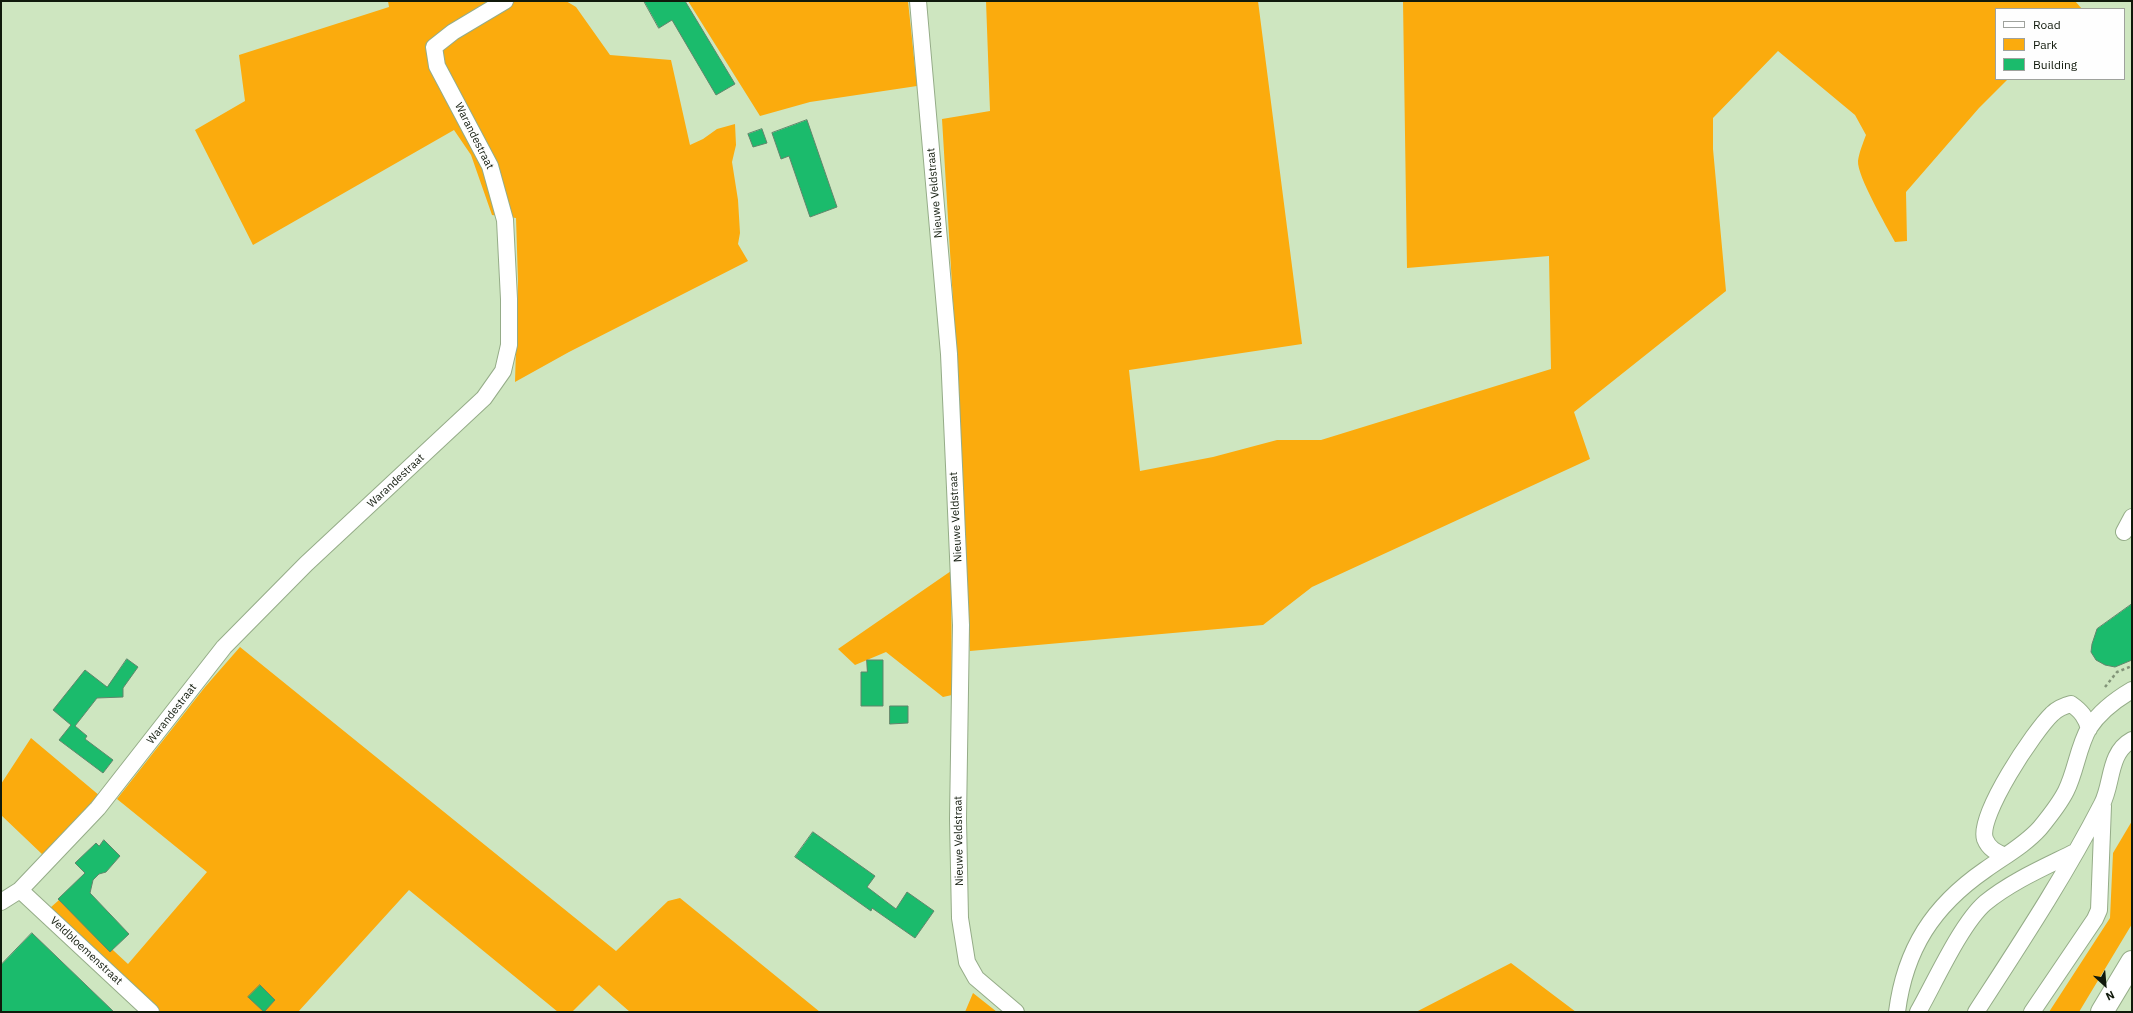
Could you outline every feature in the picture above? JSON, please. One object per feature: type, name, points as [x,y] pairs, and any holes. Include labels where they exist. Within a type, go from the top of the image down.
[{"type":"highway","points":[[2102,1012],[2132,962]]},
{"type":"street","name":"Warandestraat","points":[[1,902],[20,890],[98,808],[224,647],[306,564],[484,398],[503,371],[509,345],[509,299],[505,220],[490,166],[437,66],[434,47],[454,32],[505,1]]},
{"type":"street","name":"Nieuwe Veldstraat","points":[[918,1],[949,354],[961,625],[958,819],[960,918],[967,962],[976,978],[1016,1012]]},
{"type":"street","points":[[2124,532],[2132,517]]},
{"type":"street","points":[[1897,1012],[1899,996],[1909,958],[1927,924],[1955,894],[2039,829],[2066,791],[2089,729],[2103,710],[2132,690]]},
{"type":"street","points":[[2005,856],[1992,850],[1985,838],[1984,829],[1992,808],[2016,759],[2051,714],[2060,707],[2071,704],[2082,712],[2087,720],[2089,729]]},
{"type":"street","points":[[2032,1012],[2095,919],[2099,910],[2104,802],[2114,761],[2121,748],[2132,740]]},
{"type":"street","points":[[1976,1012],[2076,852],[2104,802]]},
{"type":"street","points":[[1918,1012],[1966,926],[1984,904],[2006,887],[2076,852]]},
{"type":"street","name":"Veldbloemenstraat","points":[[20,890],[151,1012]]},
{"type":"path","points":[[2082,712],[2117,672],[2132,666]]},
{"type":"green space","points":[[388,1],[566,1],[576,7],[610,55],[671,60],[690,145],[703,139],[717,129],[735,124],[736,145],[732,162],[738,200],[740,233],[738,244],[748,261],[569,352],[515,382],[518,281],[516,218],[492,215],[471,155],[454,130],[253,245],[195,130],[245,101],[239,55],[389,7]]},
{"type":"green space","points":[[688,1],[908,1],[917,86],[810,102],[760,116]]},
{"type":"green space","points":[[986,1],[1258,1],[1302,344],[1129,370],[1140,471],[1213,457],[1277,440],[1321,440],[1551,369],[1549,256],[1407,268],[1403,1],[2075,1],[2081,8],[1995,8],[1995,80],[2007,80],[1979,108],[1906,192],[1907,241],[1895,242],[1873,202],[1862,178],[1858,161],[1866,135],[1855,115],[1778,51],[1713,118],[1713,149],[1726,291],[1574,412],[1590,459],[1312,587],[1263,625],[970,651],[958,384],[942,119],[990,111]]},
{"type":"green space","points":[[951,571],[952,695],[943,697],[886,652],[855,665],[838,649]]},
{"type":"green space","points":[[240,647],[616,951],[668,901],[680,898],[820,1012],[630,1012],[599,985],[572,1012],[558,1012],[409,890],[298,1012],[161,1012],[50,908],[59,900],[128,964],[207,872],[117,799],[205,687]]},
{"type":"green space","points":[[31,738],[100,796],[44,856],[1,815],[1,784]]},
{"type":"green space","points":[[2132,821],[2132,924],[2079,1012],[2049,1012],[2110,918],[2113,853]]},
{"type":"green space","points":[[1511,963],[1576,1012],[1416,1012]]},
{"type":"green space","points":[[973,993],[997,1012],[965,1012]]},
{"type":"building","points":[[644,1],[685,1],[735,84],[716,95],[672,20],[659,28]]},
{"type":"building","points":[[807,120],[837,207],[810,217],[789,156],[781,159],[772,133]]},
{"type":"building","points":[[762,129],[767,143],[753,147],[748,134]]},
{"type":"building","points":[[2132,604],[2132,660],[2115,667],[2105,665],[2096,660],[2091,652],[2097,629]]},
{"type":"building","points":[[127,659],[138,667],[123,688],[123,697],[97,698],[75,726],[87,736],[85,739],[113,760],[103,773],[59,740],[71,725],[53,710],[85,670],[107,687]]},
{"type":"building","points":[[867,660],[883,660],[883,706],[861,706],[861,672],[867,672]]},
{"type":"building","points":[[890,706],[908,706],[908,723],[890,724]]},
{"type":"building","points":[[813,832],[875,876],[867,887],[896,909],[907,892],[934,911],[915,938],[872,908],[871,911],[795,857]]},
{"type":"building","points":[[104,840],[120,856],[106,872],[99,874],[93,880],[90,893],[129,934],[110,952],[58,899],[85,873],[75,863],[96,843],[99,846]]},
{"type":"building","points":[[32,933],[114,1012],[1,1012],[1,965]]},
{"type":"building","points":[[260,985],[275,1000],[264,1012],[248,997]]}]
